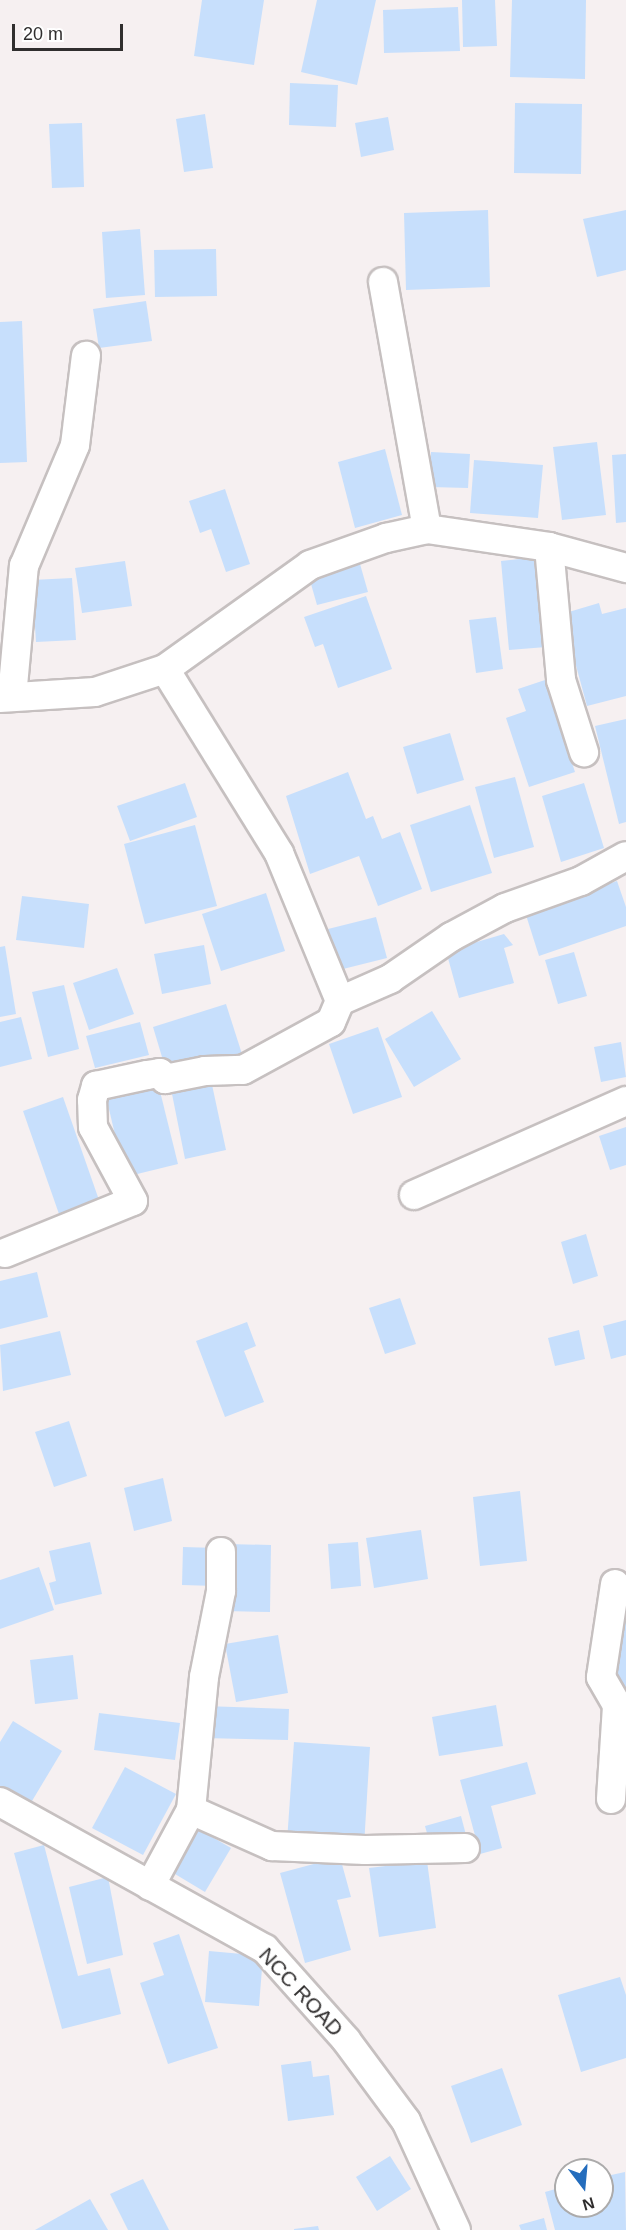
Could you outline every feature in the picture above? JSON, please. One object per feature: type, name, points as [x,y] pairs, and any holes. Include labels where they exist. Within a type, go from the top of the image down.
[{"type":"street","points":[[383,282],[427,529]]},
{"type":"street","points":[[86,356],[75,444],[24,566],[6,697],[95,692],[165,669],[310,565],[386,538],[427,529],[549,547],[626,568]]},
{"type":"street","points":[[549,547],[561,680],[584,752]]},
{"type":"street","points":[[165,669],[279,853],[340,1001]]},
{"type":"street","points":[[5,1252],[133,1201],[93,1127],[92,1100],[96,1086],[147,1074],[160,1073],[165,1079],[206,1071],[243,1070],[331,1022],[340,1001],[390,979],[452,937],[505,909],[581,881],[626,856]]},
{"type":"street","points":[[414,1196],[626,1101]]},
{"type":"street","points":[[150,1886],[191,1810],[204,1677],[222,1591],[221,1552]]},
{"type":"street","points":[[611,1799],[621,1706],[601,1677],[615,1584]]},
{"type":"street","name":"NCC ROAD","points":[[0,1802],[265,1950],[346,2040],[406,2121],[456,2230]]},
{"type":"street","points":[[191,1810],[272,1846],[365,1850],[465,1848]]},
{"type":"building","points":[[202,0],[264,0],[254,65],[194,56]]},
{"type":"building","points":[[317,0],[376,0],[357,85],[301,72]]},
{"type":"building","points":[[462,0],[495,0],[497,46],[463,47]]},
{"type":"building","points":[[512,0],[586,0],[585,79],[510,77]]},
{"type":"building","points":[[458,7],[460,51],[384,53],[383,10]]},
{"type":"building","points":[[290,83],[338,85],[336,127],[289,125]]},
{"type":"building","points":[[515,103],[582,104],[581,174],[514,173]]},
{"type":"building","points":[[205,114],[213,168],[184,172],[176,119]]},
{"type":"building","points":[[388,117],[394,150],[361,157],[355,123]]},
{"type":"building","points":[[82,123],[84,187],[52,188],[49,124]]},
{"type":"building","points":[[488,210],[490,287],[406,290],[404,213]]},
{"type":"building","points":[[626,210],[626,270],[597,277],[583,219]]},
{"type":"building","points":[[140,229],[145,295],[106,298],[102,232]]},
{"type":"building","points":[[216,249],[217,296],[155,297],[154,250]]},
{"type":"building","points":[[146,301],[152,341],[99,348],[93,309]]},
{"type":"building","points":[[22,321],[27,462],[0,463],[0,322]]},
{"type":"building","points":[[597,442],[606,515],[562,520],[553,447]]},
{"type":"building","points":[[385,449],[402,515],[355,528],[338,462]]},
{"type":"building","points":[[431,452],[470,454],[468,488],[430,487]]},
{"type":"building","points":[[626,454],[626,522],[616,523],[612,455]]},
{"type":"building","points":[[474,460],[543,465],[538,518],[470,513]]},
{"type":"building","points":[[225,489],[250,564],[226,572],[211,529],[200,533],[189,501]]},
{"type":"building","points":[[539,557],[546,647],[509,650],[501,561]]},
{"type":"building","points":[[125,561],[132,606],[82,613],[75,568]]},
{"type":"building","points":[[360,564],[368,592],[317,605],[309,577]]},
{"type":"building","points":[[72,578],[76,640],[36,642],[32,580]]},
{"type":"building","points":[[366,596],[392,669],[338,688],[323,644],[315,647],[304,617]]},
{"type":"building","points":[[599,603],[602,614],[626,608],[626,696],[587,706],[562,614]]},
{"type":"building","points":[[496,617],[503,669],[476,673],[469,620]]},
{"type":"building","points":[[545,680],[575,772],[529,787],[506,718],[526,711],[518,689]]},
{"type":"building","points":[[626,719],[626,822],[619,824],[595,726]]},
{"type":"building","points":[[450,733],[464,780],[417,794],[403,747]]},
{"type":"building","points":[[348,772],[366,819],[373,816],[382,839],[400,832],[422,889],[378,906],[359,856],[310,874],[286,796]]},
{"type":"building","points":[[515,777],[534,847],[494,858],[475,787]]},
{"type":"building","points":[[185,783],[197,817],[130,841],[117,806]]},
{"type":"building","points":[[584,783],[604,848],[561,862],[542,796]]},
{"type":"building","points":[[470,805],[492,873],[431,892],[410,825]]},
{"type":"building","points":[[195,825],[217,906],[145,924],[124,844]]},
{"type":"building","points":[[617,881],[626,907],[626,926],[539,956],[525,912]]},
{"type":"building","points":[[266,893],[285,951],[221,971],[202,914]]},
{"type":"building","points":[[22,896],[89,904],[84,948],[16,940]]},
{"type":"building","points":[[376,917],[387,958],[339,970],[328,929]]},
{"type":"building","points":[[504,934],[513,945],[504,948],[514,983],[459,998],[446,951]]},
{"type":"building","points":[[204,945],[211,984],[162,994],[154,954]]},
{"type":"building","points":[[5,946],[16,1014],[0,1017],[0,947]]},
{"type":"building","points":[[574,952],[587,996],[558,1004],[545,960]]},
{"type":"building","points":[[117,968],[134,1014],[89,1030],[73,983]]},
{"type":"building","points":[[64,985],[79,1049],[48,1057],[32,992]]},
{"type":"building","points":[[226,1004],[242,1054],[168,1077],[153,1027]]},
{"type":"building","points":[[432,1011],[461,1059],[414,1087],[385,1039]]},
{"type":"building","points":[[21,1017],[32,1059],[0,1067],[0,1022]]},
{"type":"building","points":[[140,1022],[149,1055],[95,1068],[86,1036]]},
{"type":"building","points":[[378,1027],[402,1097],[353,1114],[329,1044]]},
{"type":"building","points":[[621,1042],[626,1077],[601,1082],[594,1047]]},
{"type":"building","points":[[156,1075],[178,1164],[125,1177],[104,1088]]},
{"type":"building","points":[[211,1080],[226,1150],[185,1159],[171,1089]]},
{"type":"building","points":[[63,1097],[99,1200],[59,1214],[23,1111]]},
{"type":"building","points":[[626,1127],[626,1165],[610,1170],[599,1136]]},
{"type":"building","points":[[586,1234],[598,1276],[573,1284],[561,1242]]},
{"type":"building","points":[[37,1272],[48,1317],[0,1329],[0,1281]]},
{"type":"building","points":[[400,1298],[416,1344],[385,1354],[369,1308]]},
{"type":"building","points":[[626,1320],[626,1355],[611,1359],[603,1326]]},
{"type":"building","points":[[247,1322],[256,1346],[244,1351],[264,1402],[225,1417],[196,1341]]},
{"type":"building","points":[[579,1330],[585,1359],[555,1366],[548,1338]]},
{"type":"building","points":[[60,1331],[71,1375],[3,1391],[0,1345]]},
{"type":"building","points":[[69,1421],[87,1476],[54,1487],[35,1432]]},
{"type":"building","points":[[163,1478],[172,1521],[134,1531],[124,1488]]},
{"type":"building","points":[[520,1491],[527,1561],[480,1566],[473,1497]]},
{"type":"building","points":[[421,1530],[428,1579],[374,1588],[366,1538]]},
{"type":"building","points":[[90,1542],[102,1594],[55,1605],[49,1583],[56,1581],[49,1551]]},
{"type":"building","points":[[358,1542],[361,1586],[331,1589],[328,1544]]},
{"type":"building","points":[[227,1544],[271,1545],[270,1612],[225,1611]]},
{"type":"building","points":[[183,1547],[217,1548],[216,1586],[182,1585]]},
{"type":"building","points":[[39,1567],[54,1610],[0,1629],[0,1580]]},
{"type":"building","points":[[626,1598],[626,1690],[613,1690]]},
{"type":"building","points":[[278,1635],[288,1693],[236,1702],[225,1644]]},
{"type":"building","points":[[73,1655],[78,1699],[35,1704],[30,1660]]},
{"type":"building","points":[[496,1705],[503,1746],[439,1756],[432,1717]]},
{"type":"building","points":[[204,1706],[289,1709],[288,1740],[203,1738]]},
{"type":"building","points":[[99,1713],[180,1723],[175,1760],[94,1750]]},
{"type":"building","points":[[13,1721],[62,1751],[29,1806],[0,1789],[0,1742]]},
{"type":"building","points":[[294,1742],[370,1747],[364,1846],[287,1841]]},
{"type":"building","points":[[527,1762],[536,1794],[491,1806],[502,1848],[480,1854],[460,1780]]},
{"type":"building","points":[[125,1767],[176,1794],[143,1855],[92,1828]]},
{"type":"building","points":[[461,1816],[466,1835],[430,1844],[425,1826]]},
{"type":"building","points":[[195,1827],[231,1848],[205,1892],[170,1871]]},
{"type":"building","points":[[44,1845],[78,1976],[110,1968],[121,2014],[62,2029],[14,1853]]},
{"type":"building","points":[[340,1857],[351,1897],[337,1900],[351,1950],[305,1963],[280,1873]]},
{"type":"building","points":[[427,1861],[436,1928],[379,1937],[369,1868]]},
{"type":"building","points":[[108,1877],[123,1955],[87,1964],[69,1887]]},
{"type":"building","points":[[179,1934],[218,2048],[168,2064],[140,1983],[164,1975],[153,1943]]},
{"type":"building","points":[[209,1951],[263,1956],[259,2006],[205,2002]]},
{"type":"building","points":[[620,1977],[626,1995],[626,2058],[581,2072],[558,1995]]},
{"type":"building","points":[[311,2061],[313,2077],[329,2075],[334,2115],[288,2121],[281,2065]]},
{"type":"building","points":[[502,2068],[522,2125],[471,2143],[451,2086]]},
{"type":"building","points":[[390,2156],[411,2189],[377,2211],[356,2177]]},
{"type":"building","points":[[625,2172],[626,2230],[555,2230],[545,2192],[554,2189],[554,2218],[614,2218],[614,2174]]},
{"type":"building","points":[[143,2179],[169,2230],[128,2230],[110,2194]]},
{"type":"building","points":[[90,2199],[108,2230],[35,2230]]},
{"type":"building","points":[[544,2218],[547,2230],[521,2230],[519,2225]]},
{"type":"building","points":[[318,2226],[319,2230],[294,2230],[294,2229]]}]
